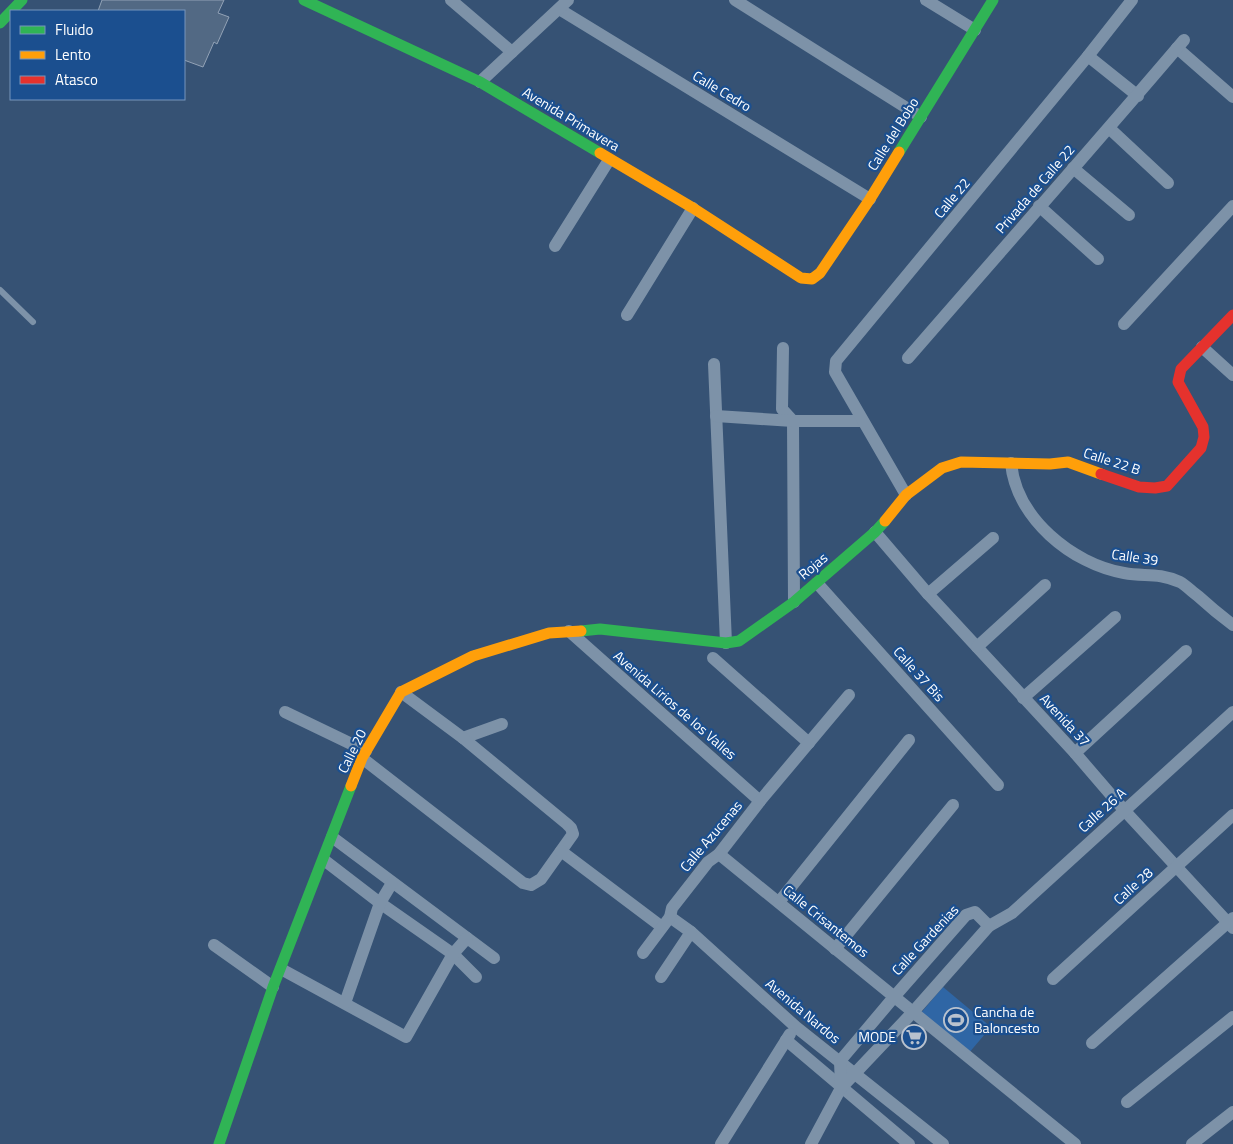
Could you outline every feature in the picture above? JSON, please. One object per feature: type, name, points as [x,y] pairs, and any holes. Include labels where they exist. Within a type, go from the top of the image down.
[{"type":"street","points":[[12,10],[22,0]]},
{"type":"street","name":"Avenida Primavera","points":[[304,0],[480,82],[693,208],[801,278],[812,279]]},
{"type":"street","points":[[451,0],[512,52]]},
{"type":"street","points":[[734,0],[921,117]]},
{"type":"street","points":[[926,0],[975,30]]},
{"type":"street","name":"Calle del Bobo","points":[[812,279],[820,273],[870,199],[993,0]]},
{"type":"street","name":"Calle 22","points":[[906,495],[835,372],[836,361],[1132,0]]},
{"type":"street","points":[[480,82],[564,4]]},
{"type":"street","name":"Calle Cedro","points":[[564,4],[870,199]]},
{"type":"street","points":[[0,23],[10,13]]},
{"type":"street","name":"Privada de Calle 22","points":[[908,358],[1138,96],[1181,44],[1233,96]]},
{"type":"street","points":[[1088,56],[1138,96]]},
{"type":"street","points":[[1109,128],[1168,183]]},
{"type":"street","points":[[555,246],[609,160]]},
{"type":"street","points":[[1073,168],[1129,215]]},
{"type":"street","points":[[1040,206],[1098,259]]},
{"type":"street","points":[[1124,324],[1233,206]]},
{"type":"street","points":[[627,315],[693,208]]},
{"type":"street","name":"Calle 22 B","points":[[906,495],[942,468],[961,462],[1050,464],[1068,462],[1139,487],[1155,488],[1167,486],[1201,448],[1204,437],[1203,427],[1178,382],[1181,369],[1233,315]]},
{"type":"street","points":[[1202,347],[1233,375]]},
{"type":"street","points":[[783,348],[782,409],[793,421],[794,602]]},
{"type":"street","points":[[285,712],[364,754],[523,883],[531,885],[541,879],[573,834],[571,828],[463,738],[400,692],[473,656],[550,633],[600,629],[726,643],[714,364]]},
{"type":"street","points":[[716,416],[793,421],[862,421]]},
{"type":"street","name":"Calle 39","points":[[1011,463],[1012,474],[1034,518],[1051,537],[1072,553],[1094,565],[1124,573],[1160,575],[1182,583],[1233,625]]},
{"type":"street","name":"Rojas","points":[[726,643],[738,641],[794,602],[875,532],[906,495]]},
{"type":"street","name":"Avenida 37","points":[[875,532],[928,594],[1075,752],[1124,810],[1231,923]]},
{"type":"street","points":[[928,594],[993,538]]},
{"type":"street","name":"Calle 37 Bis","points":[[817,583],[998,785]]},
{"type":"street","points":[[977,647],[1045,585]]},
{"type":"street","points":[[1023,698],[1115,617]]},
{"type":"street","name":"Avenida Lirios de los Valles","points":[[569,631],[760,800]]},
{"type":"street","points":[[1075,752],[1186,651]]},
{"type":"street","points":[[713,658],[809,743]]},
{"type":"street","name":"Calle 20","points":[[219,1144],[273,987],[364,754],[400,692]]},
{"type":"street","name":"Calle Azucenas","points":[[643,953],[670,917],[672,908],[708,862],[720,854],[760,800],[849,695]]},
{"type":"street","name":"Calle 26 A","points":[[988,926],[1012,913],[1233,712]]},
{"type":"street","points":[[463,738],[502,724]]},
{"type":"street","points":[[779,902],[909,740]]},
{"type":"street","points":[[835,949],[953,805]]},
{"type":"street","name":"Calle 28","points":[[1052,979],[1233,815]]},
{"type":"street","points":[[332,838],[494,958]]},
{"type":"street","points":[[561,851],[662,927]]},
{"type":"street","name":"Calle Crisantemos","points":[[720,854],[1075,1144]]},
{"type":"street","points":[[324,860],[380,903],[453,954],[476,977]]},
{"type":"street","points":[[344,1003],[380,903],[392,884]]},
{"type":"street","name":"Calle Gardenias","points":[[840,1061],[966,915],[975,912],[988,926]]},
{"type":"street","name":"Avenida Nardos","points":[[670,917],[691,932],[796,1026],[943,1144]]},
{"type":"street","points":[[1092,1043],[1231,923]]},
{"type":"street","points":[[811,1144],[842,1088],[913,1012],[988,926]]},
{"type":"street","points":[[661,976],[691,932]]},
{"type":"street","points":[[281,968],[406,1037],[453,954],[467,938]]},
{"type":"street","points":[[214,944],[273,987]]},
{"type":"street","points":[[1127,1102],[1233,1017]]},
{"type":"street","points":[[721,1144],[796,1026]]},
{"type":"street","points":[[786,1040],[909,1144]]},
{"type":"street","points":[[840,1061],[842,1088]]},
{"type":"street","points":[[1192,1144],[1233,1112]]},
{"type":"lane","points":[[0,290],[33,322]]},
{"type":"shaded area","name":"Cancha de Baloncesto","points":[[943,987],[991,1027],[968,1054],[920,1014]]},
{"type":"building","points":[[102,0],[224,0],[218,13],[229,17],[217,44],[214,42],[203,67],[185,60],[185,10],[98,10]]},
{"type":"building","name":"MODE","points":[[911,1027],[924,1039],[917,1047],[904,1035]]},
{"type":"traffic: fast","points":[[12,10],[22,0]]},
{"type":"traffic: fast","points":[[304,0],[480,82],[600,153]]},
{"type":"traffic: fast","points":[[899,152],[993,0]]},
{"type":"traffic: fast","points":[[0,23],[10,13]]},
{"type":"traffic: fast","points":[[581,631],[600,629],[726,643],[739,641],[794,602],[875,532],[885,521]]},
{"type":"traffic: fast","points":[[219,1144],[273,987],[351,786]]},
{"type":"traffic: slow","points":[[600,153],[693,208],[801,278],[812,279],[820,273],[899,152]]},
{"type":"traffic: slow","points":[[885,521],[906,495],[942,468],[961,462],[1050,464],[1068,462],[1101,474]]},
{"type":"traffic: slow","points":[[351,786],[362,758],[401,692],[473,656],[549,633],[581,631]]},
{"type":"traffic: jam","points":[[1101,474],[1139,487],[1155,488],[1167,486],[1201,448],[1204,437],[1203,427],[1178,382],[1181,369],[1233,315]]},
{"type":"place","name":"Cancha de Baloncesto","points":[[956,1020]]},
{"type":"place","name":"MODE","points":[[914,1037]]}]
